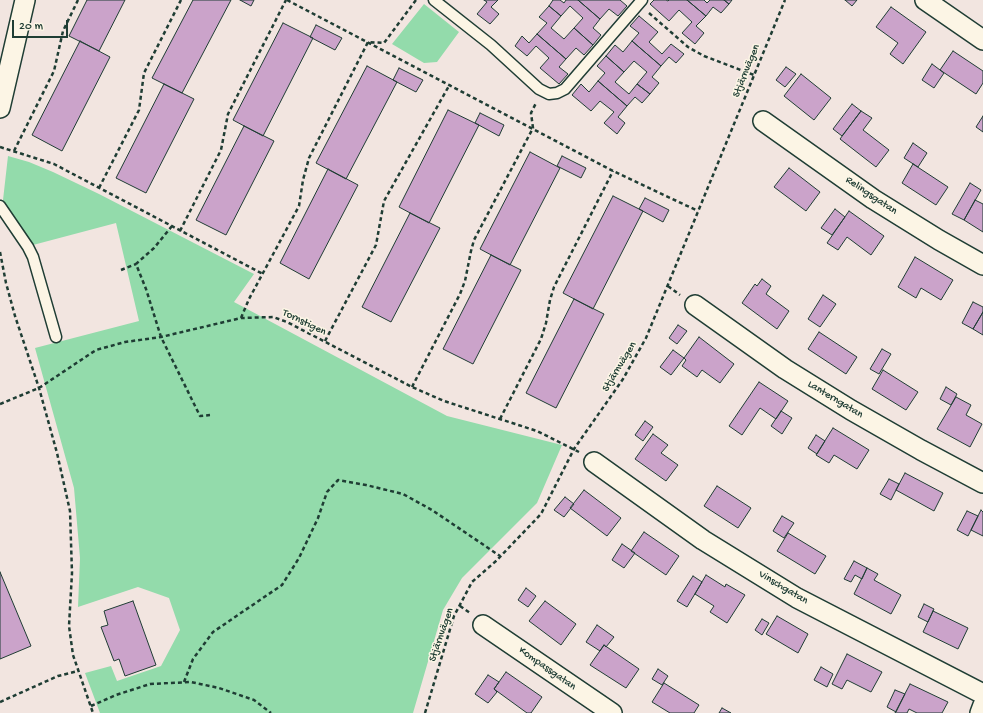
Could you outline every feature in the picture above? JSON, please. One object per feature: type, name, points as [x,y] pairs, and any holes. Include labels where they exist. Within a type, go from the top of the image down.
[{"type":"street","points":[[0,108],[25,0]]},
{"type":"street","points":[[925,0],[983,40]]},
{"type":"street","name":"Relingsgatan","points":[[763,121],[873,199],[939,240],[983,265]]},
{"type":"street","name":"Lanterngatan","points":[[695,305],[785,369],[870,421],[983,483]]},
{"type":"street","name":"Vinschgatan","points":[[594,462],[703,540],[797,598],[983,694]]},
{"type":"street","name":"Kompassgatan","points":[[483,625],[612,713]]},
{"type":"street","points":[[980,713],[983,705]]},
{"type":"lane","points":[[434,0],[491,45],[539,89],[549,94],[557,93],[565,89],[640,2]]},
{"type":"lane","points":[[0,206],[28,247],[56,337]]},
{"type":"path","points":[[14,151],[54,71],[63,31],[78,0]]},
{"type":"path","points":[[99,188],[139,110],[144,73],[181,0]]},
{"type":"path","points":[[180,231],[221,150],[228,114],[287,0],[614,171],[698,212]]},
{"type":"path","points":[[368,42],[384,43],[416,0]]},
{"type":"path","name":"Stjärnvägen","points":[[425,713],[454,616],[472,582],[541,514],[574,449],[623,379],[646,338],[785,0]]},
{"type":"path","points":[[640,2],[688,47],[704,56],[754,75]]},
{"type":"path","points":[[241,318],[249,299],[299,206],[302,180],[309,158],[368,42]]},
{"type":"path","points":[[325,341],[376,245],[384,201],[450,84]]},
{"type":"path","points":[[412,387],[460,294],[465,281],[474,240],[533,128],[531,113],[544,92]]},
{"type":"path","points":[[0,146],[54,164],[263,274]]},
{"type":"path","points":[[500,419],[541,339],[546,324],[554,287],[614,171]]},
{"type":"path","points":[[121,270],[136,264],[154,248],[172,226]]},
{"type":"path","points":[[0,252],[6,283],[15,316],[39,388],[57,452],[70,511],[72,573],[69,626],[73,655],[93,713]]},
{"type":"path","points":[[136,264],[146,289],[161,337],[200,416],[210,414]]},
{"type":"path","name":"Tornstigen","points":[[0,404],[39,388],[96,350],[125,342],[161,337],[241,318],[273,317],[287,322],[325,341],[412,387],[444,401],[536,431],[574,449]]},
{"type":"path","points":[[184,682],[193,659],[213,632],[282,585],[299,558],[318,518],[327,492],[338,480],[403,494],[432,510],[500,556]]},
{"type":"path","points":[[0,702],[58,676],[78,671]]},
{"type":"path","points":[[90,706],[116,695],[150,684],[191,682],[219,688],[254,700],[272,713]]},
{"type":"green space","points":[[424,4],[459,32],[437,62],[424,63],[392,44]]},
{"type":"green space","points":[[8,156],[29,162],[53,172],[99,194],[254,274],[234,302],[447,416],[562,445],[537,503],[462,578],[443,610],[413,713],[100,713],[85,673],[111,666],[117,681],[161,666],[180,630],[169,598],[138,587],[78,607],[80,558],[74,488],[35,348],[139,321],[116,223],[33,245],[3,200]]},
{"type":"building","points":[[87,0],[125,0],[99,51],[69,36]]},
{"type":"building","points":[[193,0],[231,0],[182,93],[152,78]]},
{"type":"building","points":[[240,0],[254,0],[251,6]]},
{"type":"building","points":[[484,0],[498,0],[491,7],[499,14],[490,24],[477,14],[487,2]]},
{"type":"building","points":[[553,0],[560,0],[564,3],[566,0],[578,0],[600,19],[593,28],[601,35],[593,45],[574,28],[583,18],[570,6],[561,16],[549,6]]},
{"type":"building","points":[[578,0],[620,0],[627,6],[618,16],[609,9],[600,19]]},
{"type":"building","points":[[654,0],[687,0],[706,16],[696,26],[704,33],[695,44],[682,33],[692,22],[679,10],[669,21],[650,4]]},
{"type":"building","points":[[687,0],[704,0],[707,3],[710,0],[724,0],[729,4],[721,13],[713,7],[706,16]]},
{"type":"building","points":[[724,0],[732,0],[729,4]]},
{"type":"building","points":[[845,0],[857,0],[852,6]]},
{"type":"building","points":[[549,6],[561,16],[551,28],[564,39],[574,28],[593,45],[584,55],[576,48],[566,59],[537,34],[547,23],[539,17]]},
{"type":"building","points":[[891,7],[926,32],[903,64],[890,54],[898,43],[876,27]]},
{"type":"building","points":[[639,16],[658,32],[649,42],[662,54],[671,44],[684,54],[676,63],[669,57],[661,66],[632,41],[639,33],[630,26]]},
{"type":"building","points":[[283,23],[313,38],[263,136],[233,120]]},
{"type":"building","points":[[316,25],[342,38],[335,50],[310,37]]},
{"type":"building","points":[[537,34],[566,59],[559,67],[568,74],[559,84],[540,68],[549,58],[536,46],[527,56],[515,46],[522,36],[529,43]]},
{"type":"building","points":[[80,41],[110,57],[62,151],[32,135]]},
{"type":"building","points":[[632,41],[661,66],[652,77],[659,83],[650,94],[637,84],[647,72],[634,61],[624,72],[606,56],[615,45],[623,52]]},
{"type":"building","points":[[953,51],[983,71],[983,83],[976,94],[940,70]]},
{"type":"building","points":[[606,56],[624,72],[615,82],[629,94],[637,84],[650,94],[642,103],[635,97],[627,106],[598,81],[605,73],[597,66]]},
{"type":"building","points":[[932,64],[944,73],[934,88],[922,80]]},
{"type":"building","points":[[367,66],[397,82],[346,179],[316,163]]},
{"type":"building","points":[[786,67],[796,74],[785,87],[776,80]]},
{"type":"building","points":[[399,68],[423,80],[416,92],[393,80]]},
{"type":"building","points":[[801,74],[831,98],[814,120],[784,96]]},
{"type":"building","points":[[598,81],[627,106],[618,117],[625,123],[617,134],[604,123],[614,112],[600,101],[591,111],[572,95],[581,84],[589,92]]},
{"type":"building","points":[[164,84],[194,99],[146,193],[116,178]]},
{"type":"building","points":[[852,104],[861,111],[842,136],[833,129]]},
{"type":"building","points":[[448,110],[479,125],[429,223],[399,207]]},
{"type":"building","points":[[861,111],[872,118],[863,130],[889,150],[876,167],[840,139]]},
{"type":"building","points":[[480,113],[504,125],[499,136],[475,123]]},
{"type":"building","points":[[983,116],[983,132],[976,127]]},
{"type":"building","points":[[244,126],[274,141],[226,235],[196,220]]},
{"type":"building","points":[[913,143],[927,153],[918,167],[904,158]]},
{"type":"building","points":[[530,152],[560,168],[510,265],[480,249]]},
{"type":"building","points":[[562,156],[586,168],[581,178],[557,166]]},
{"type":"building","points":[[913,164],[948,187],[936,205],[902,183]]},
{"type":"building","points":[[789,168],[820,192],[806,211],[774,187]]},
{"type":"building","points":[[328,169],[358,185],[309,279],[280,263]]},
{"type":"building","points":[[970,183],[981,190],[964,220],[952,214]]},
{"type":"building","points":[[613,196],[643,211],[593,309],[563,293]]},
{"type":"building","points":[[645,198],[669,210],[663,222],[639,209]]},
{"type":"building","points":[[975,200],[983,204],[983,232],[964,220]]},
{"type":"building","points":[[835,209],[845,217],[832,235],[821,228]]},
{"type":"building","points":[[849,211],[884,236],[871,255],[847,237],[838,250],[827,243]]},
{"type":"building","points":[[410,213],[440,228],[391,322],[362,307]]},
{"type":"building","points":[[491,255],[521,270],[473,364],[443,349]]},
{"type":"building","points":[[915,257],[953,280],[941,300],[921,288],[916,298],[898,287]]},
{"type":"building","points":[[762,279],[771,286],[766,294],[789,311],[777,329],[742,303],[755,284],[757,286]]},
{"type":"building","points":[[823,295],[836,304],[820,327],[808,319]]},
{"type":"building","points":[[574,299],[604,314],[556,408],[526,393]]},
{"type":"building","points":[[973,302],[983,307],[983,312],[973,329],[962,323]]},
{"type":"building","points":[[983,312],[983,335],[973,329]]},
{"type":"building","points":[[678,325],[687,331],[677,344],[669,338]]},
{"type":"building","points":[[819,332],[857,357],[846,374],[808,349]]},
{"type":"building","points":[[699,337],[734,364],[720,383],[702,370],[697,377],[682,366],[686,360],[684,358]]},
{"type":"building","points":[[882,349],[891,354],[879,374],[870,369]]},
{"type":"building","points":[[673,350],[684,358],[671,375],[660,367]]},
{"type":"building","points":[[883,370],[918,392],[906,410],[872,389]]},
{"type":"building","points":[[759,382],[788,401],[776,419],[760,408],[742,435],[729,426]]},
{"type":"building","points":[[946,387],[957,394],[951,405],[940,399]]},
{"type":"building","points":[[956,397],[971,405],[966,415],[982,424],[970,447],[937,429]]},
{"type":"building","points":[[781,411],[792,418],[782,434],[771,426]]},
{"type":"building","points":[[645,421],[653,427],[643,441],[635,435]]},
{"type":"building","points":[[833,428],[869,450],[857,469],[834,455],[829,463],[816,455]]},
{"type":"building","points":[[653,434],[668,445],[661,453],[678,465],[666,481],[635,459]]},
{"type":"building","points":[[816,435],[825,441],[817,454],[808,448]]},
{"type":"building","points":[[905,473],[943,493],[934,511],[896,490]]},
{"type":"building","points":[[889,479],[899,484],[891,500],[880,494]]},
{"type":"building","points":[[717,486],[751,508],[738,528],[704,506]]},
{"type":"building","points":[[584,490],[621,518],[607,536],[570,508]]},
{"type":"building","points":[[565,497],[574,504],[564,517],[554,510]]},
{"type":"building","points":[[981,510],[983,512],[983,536],[971,530]]},
{"type":"building","points":[[967,511],[978,516],[968,536],[957,530]]},
{"type":"building","points":[[782,516],[794,523],[784,538],[773,531]]},
{"type":"building","points":[[644,532],[679,556],[666,575],[631,551]]},
{"type":"building","points":[[788,533],[826,556],[815,574],[777,551]]},
{"type":"building","points":[[622,544],[635,553],[624,568],[612,560]]},
{"type":"building","points":[[854,561],[867,568],[862,579],[855,575],[851,582],[844,579]]},
{"type":"building","points":[[867,568],[878,574],[874,580],[901,595],[891,614],[854,594]]},
{"type":"building","points":[[0,572],[31,646],[0,659]]},
{"type":"building","points":[[706,575],[725,587],[726,584],[745,595],[727,623],[710,612],[714,606],[695,594]]},
{"type":"building","points":[[693,576],[702,582],[687,607],[677,601]]},
{"type":"building","points":[[526,588],[536,596],[528,607],[518,600]]},
{"type":"building","points":[[133,601],[156,665],[125,676],[119,659],[114,661],[101,627],[108,625],[104,611]]},
{"type":"building","points":[[545,601],[576,624],[561,645],[529,621]]},
{"type":"building","points":[[924,604],[934,609],[928,622],[918,617]]},
{"type":"building","points":[[933,611],[968,628],[958,649],[923,632]]},
{"type":"building","points":[[777,616],[808,634],[798,653],[766,634]]},
{"type":"building","points":[[762,619],[769,623],[762,635],[755,630]]},
{"type":"building","points":[[597,625],[614,637],[606,647],[604,645],[600,651],[586,642]]},
{"type":"building","points":[[604,645],[639,669],[626,688],[590,665]]},
{"type":"building","points":[[847,654],[882,672],[871,692],[847,680],[842,689],[832,684]]},
{"type":"building","points":[[821,667],[833,674],[827,687],[814,680]]},
{"type":"building","points":[[658,669],[668,676],[662,685],[652,679]]},
{"type":"building","points":[[506,672],[542,697],[531,713],[527,713],[494,689]]},
{"type":"building","points":[[488,675],[499,682],[494,689],[497,692],[488,703],[475,694]]},
{"type":"building","points":[[664,683],[699,705],[694,713],[670,713],[652,702]]},
{"type":"building","points":[[910,684],[948,702],[942,713],[917,713],[909,709],[907,713],[895,713]]},
{"type":"building","points":[[895,690],[905,694],[896,712],[887,707]]},
{"type":"building","points":[[722,708],[731,713],[719,713]]}]
